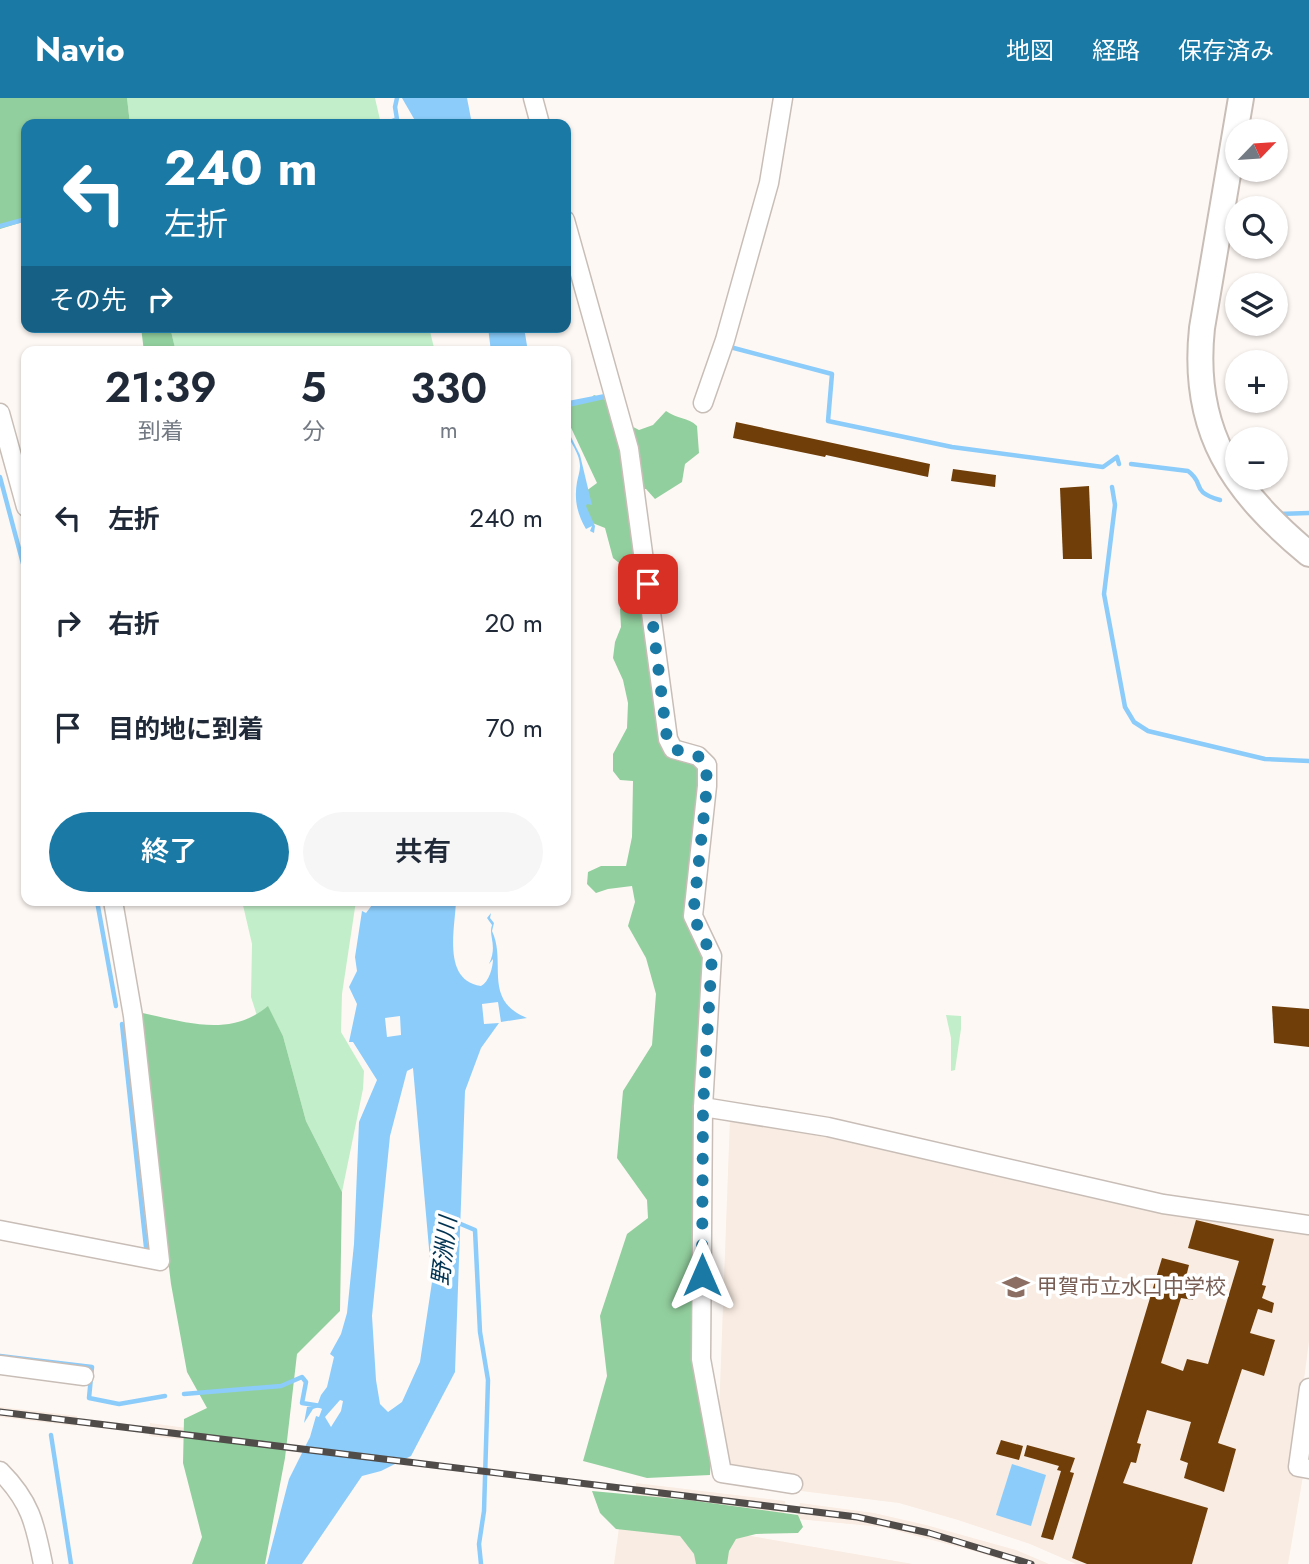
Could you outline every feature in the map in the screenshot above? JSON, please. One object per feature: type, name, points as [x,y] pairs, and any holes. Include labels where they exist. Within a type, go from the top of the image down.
[{"type":"main road","points":[[1241,98],[1203,317],[1200,349],[1201,392],[1213,435],[1238,482],[1258,507],[1309,554]]},
{"type":"street","points":[[533,98],[539,119]]},
{"type":"street","points":[[703,403],[725,340],[769,183],[783,98]]},
{"type":"street","points":[[571,241],[629,449],[667,739],[673,749],[698,756],[706,765],[707,786],[693,916],[712,956],[703,1107],[701,1359],[722,1473],[793,1483]]},
{"type":"street","points":[[0,413],[21,489]]},
{"type":"street","points":[[0,1230],[160,1261],[134,1016],[114,906]]},
{"type":"street","points":[[703,1107],[828,1127],[1163,1204],[1309,1225]]},
{"type":"street","points":[[0,1365],[84,1376]]},
{"type":"street","points":[[1309,1388],[1298,1467],[1309,1469]]},
{"type":"street","points":[[0,1471],[18,1489],[28,1506],[43,1564]]},
{"type":"shaded area","name":"甲賀市立水口中学校","points":[[730,1117],[1186,1214],[1309,1233],[1309,1341],[1292,1472],[1303,1476],[1288,1564],[1076,1564],[1030,1544],[899,1503],[801,1491],[802,1481],[717,1468]]},
{"type":"shaded area","points":[[0,1407],[77,1416],[76,1426],[0,1417]]},
{"type":"shaded area","points":[[150,1423],[216,1432],[215,1443],[149,1436]]},
{"type":"shaded area","points":[[636,1483],[785,1501],[784,1518],[636,1498]]},
{"type":"shaded area","points":[[800,1503],[874,1513],[926,1525],[1016,1550],[1049,1564],[1015,1564],[882,1527],[797,1519]]},
{"type":"shaded area","points":[[621,1513],[711,1527],[708,1564],[614,1564]]},
{"type":"shaded area","points":[[722,1531],[913,1564],[719,1564]]},
{"type":"green space","points":[[0,98],[127,98],[129,119],[21,119],[21,223],[0,229]]},
{"type":"green space","points":[[127,98],[375,98],[380,119],[129,119]]},
{"type":"green space","points":[[142,333],[171,333],[175,346],[143,346]]},
{"type":"green space","points":[[171,333],[430,333],[434,346],[175,346]]},
{"type":"green space","points":[[594,395],[615,404],[620,420],[639,430],[653,425],[666,411],[697,426],[699,453],[685,464],[682,482],[655,499],[646,489],[641,489],[644,568],[628,570],[613,558],[605,528],[590,522],[582,494],[597,483],[571,428],[571,404],[587,402]]},
{"type":"green space","points":[[643,594],[668,736],[695,746],[708,755],[702,919],[712,935],[707,992],[704,1318],[713,1391],[710,1475],[647,1478],[583,1461],[607,1376],[600,1316],[627,1234],[648,1218],[647,1200],[617,1158],[623,1091],[652,1045],[656,994],[646,958],[628,926],[635,902],[632,886],[596,893],[587,884],[588,872],[601,866],[626,866],[632,837],[633,781],[620,780],[613,771],[613,754],[627,728],[628,703],[623,680],[613,658],[621,627],[620,609],[630,597]]},
{"type":"green space","points":[[243,906],[355,906],[342,994],[341,1032],[364,1071],[363,1089],[342,1192],[306,1121],[283,1036],[268,1007],[257,1016],[251,997],[252,944]]},
{"type":"green space","points":[[268,1006],[283,1036],[306,1121],[342,1192],[340,1311],[297,1354],[285,1458],[265,1564],[192,1564],[202,1537],[183,1463],[184,1419],[207,1408],[187,1372],[171,1284],[138,1012],[189,1023],[222,1025],[253,1016]]},
{"type":"green space","points":[[946,1015],[961,1016],[955,1070],[951,1071],[951,1038]]},
{"type":"green space","points":[[592,1491],[688,1500],[798,1515],[803,1527],[798,1533],[756,1534],[736,1539],[729,1551],[727,1564],[696,1564],[694,1554],[680,1536],[616,1529],[600,1513]]},
{"type":"water","points":[[402,98],[467,98],[471,119],[414,119]]},
{"type":"water","points":[[489,333],[525,333],[527,346],[490,346]]},
{"type":"water","points":[[604,394],[605,399],[571,407],[571,400]]},
{"type":"water","points":[[571,437],[580,455],[592,505],[586,506],[595,526],[594,533],[590,531],[592,526],[586,529],[578,512],[576,494],[580,468]]},
{"type":"water","name":"野洲川","points":[[371,906],[456,906],[453,952],[456,964],[460,974],[469,982],[481,986],[488,978],[493,962],[493,959],[489,964],[493,946],[492,925],[487,918],[491,913],[500,991],[513,1010],[527,1018],[501,1022],[498,1002],[482,1004],[484,1024],[499,1023],[481,1048],[465,1091],[455,1372],[411,1456],[381,1471],[362,1476],[302,1564],[267,1564],[289,1479],[310,1437],[316,1416],[319,1417],[322,1409],[313,1409],[304,1423],[307,1407],[317,1406],[327,1387],[334,1357],[330,1354],[341,1334],[347,1313],[354,1244],[359,1122],[377,1080],[353,1042],[349,1042],[357,1004],[349,987],[357,971],[355,957],[362,911],[366,913]],"holes":[[[400,1016],[401,1035],[387,1037],[385,1018]],[[413,1068],[432,1282],[420,1362],[402,1402],[388,1412],[380,1404],[372,1316],[390,1136],[407,1071]],[[340,1400],[343,1401],[341,1411],[331,1427],[325,1417]]]},
{"type":"water","points":[[1012,1464],[1046,1475],[1031,1526],[996,1515]]},
{"type":"building","points":[[736,422],[930,464],[928,477],[733,438]]},
{"type":"building","points":[[953,469],[996,475],[995,487],[951,481]]},
{"type":"building","points":[[1089,486],[1092,559],[1063,559],[1060,488]]},
{"type":"building","points":[[1272,1006],[1309,1009],[1309,1047],[1274,1043]]},
{"type":"building","points":[[1196,1220],[1274,1239],[1262,1285],[1266,1286],[1262,1298],[1274,1303],[1272,1313],[1258,1309],[1250,1333],[1275,1340],[1264,1376],[1242,1369],[1218,1443],[1236,1449],[1224,1492],[1184,1478],[1188,1463],[1180,1460],[1191,1422],[1147,1410],[1137,1443],[1141,1444],[1136,1463],[1131,1462],[1123,1483],[1208,1508],[1192,1564],[1087,1564],[1072,1558],[1162,1258],[1189,1265],[1186,1277],[1199,1280],[1193,1300],[1181,1298],[1161,1363],[1183,1371],[1187,1359],[1208,1364],[1239,1261],[1188,1248]]},
{"type":"building","points":[[1001,1440],[1023,1446],[1019,1460],[996,1454]]},
{"type":"building","points":[[1027,1445],[1075,1458],[1070,1472],[1074,1473],[1053,1540],[1041,1537],[1061,1471],[1057,1470],[1059,1466],[1024,1456]]},
{"type":"waterway","points":[[397,98],[397,119]]},
{"type":"waterway","points":[[0,226],[21,220]]},
{"type":"waterway","points":[[729,350],[730,347],[832,374],[828,421],[952,447],[1103,467],[1117,457],[1119,464]]},
{"type":"waterway","points":[[1131,464],[1188,471],[1204,494],[1220,500]]},
{"type":"waterway","points":[[0,477],[21,556]]},
{"type":"waterway","points":[[1112,487],[1115,505],[1104,594],[1125,707],[1134,722],[1148,731],[1265,759],[1309,761]]},
{"type":"waterway","points":[[1278,514],[1309,513]]},
{"type":"waterway","points":[[98,906],[116,1006]]},
{"type":"waterway","points":[[122,1024],[146,1247]]},
{"type":"waterway","name":"野洲川","points":[[456,1222],[475,1230],[480,1332],[488,1380],[484,1511],[479,1544],[481,1564]]},
{"type":"waterway","points":[[0,1356],[92,1367],[89,1398],[119,1404],[165,1396]]},
{"type":"waterway","points":[[184,1394],[281,1386],[302,1377],[306,1382],[302,1403],[321,1406]]},
{"type":"waterway","points":[[51,1435],[71,1564]]},
{"type":"railway","points":[[0,1412],[857,1517],[929,1533],[1031,1564]]},
{"type":"place","name":"甲賀市立水口中学校","points":[[1016,1287]]},
{"type":"route","points":[[648,584],[667,739],[673,749],[698,756],[706,765],[707,786],[693,916],[712,956],[703,1107],[702,1275]]}]
